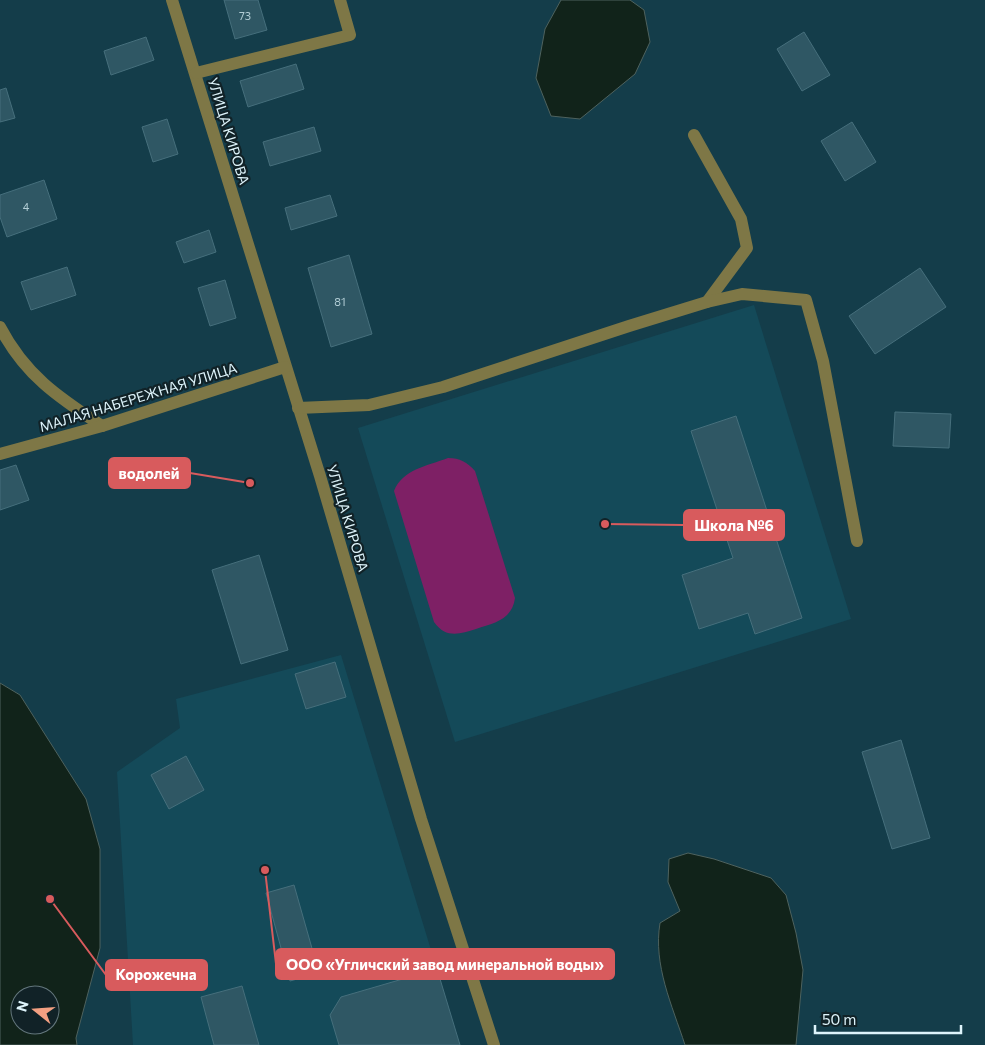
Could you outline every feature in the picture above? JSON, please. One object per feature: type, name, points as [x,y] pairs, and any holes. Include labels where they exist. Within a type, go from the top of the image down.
[{"type":"street","name":"УЛИЦА КИРОВА","points":[[172,0],[298,408],[421,819],[494,1045]]},
{"type":"street","points":[[196,73],[350,35],[340,0]]},
{"type":"street","points":[[694,134],[741,219],[747,248],[708,302]]},
{"type":"street","points":[[298,408],[369,405],[443,387],[708,302],[742,294],[770,295],[806,300],[822,361],[857,541]]},
{"type":"street","points":[[0,327],[12,350],[48,390],[102,426]]},
{"type":"street","name":"МАЛАЯ НАБЕРЕЖНАЯ УЛИЦА","points":[[0,454],[102,426],[285,367]]},
{"type":"shaded area","points":[[561,0],[630,0],[644,10],[650,42],[635,74],[580,119],[551,116],[536,78],[545,29]]},
{"type":"shaded area","points":[[754,305],[851,619],[455,742],[358,428]]},
{"type":"shaded area","points":[[448,458],[463,461],[475,471],[515,598],[510,611],[501,620],[470,631],[453,634],[443,631],[434,622],[394,491],[403,478],[416,469]]},
{"type":"shaded area","points":[[341,655],[460,1045],[133,1045],[117,772],[180,728],[176,699]]},
{"type":"shaded area","points":[[0,683],[20,695],[86,799],[100,849],[100,948],[76,1038],[77,1045],[0,1045]]},
{"type":"shaded area","points":[[688,853],[714,859],[771,878],[786,895],[803,970],[796,1045],[685,1045],[661,970],[659,939],[660,923],[680,911],[668,882],[669,859]]},
{"type":"building","points":[[224,0],[258,0],[267,30],[235,39]]},
{"type":"building","points":[[804,32],[830,75],[802,91],[777,49]]},
{"type":"building","points":[[146,37],[154,60],[111,75],[104,51]]},
{"type":"building","points":[[296,64],[304,89],[248,107],[240,81]]},
{"type":"building","points":[[6,88],[15,118],[0,122],[0,90]]},
{"type":"building","points":[[167,119],[178,154],[153,162],[142,127]]},
{"type":"building","points":[[852,122],[876,162],[845,181],[821,141]]},
{"type":"building","points":[[314,127],[321,151],[270,166],[263,142]]},
{"type":"building","points":[[44,180],[57,219],[7,237],[0,217],[0,195]]},
{"type":"building","points":[[330,195],[337,216],[291,230],[285,208]]},
{"type":"building","points":[[209,230],[216,252],[184,263],[176,242]]},
{"type":"building","points":[[349,255],[372,334],[331,347],[308,268]]},
{"type":"building","points":[[67,267],[76,295],[31,310],[21,282]]},
{"type":"building","points":[[920,268],[946,307],[875,354],[849,316]]},
{"type":"building","points":[[225,280],[236,318],[210,326],[198,288]]},
{"type":"building","points":[[895,412],[951,414],[949,448],[893,446]]},
{"type":"building","points":[[736,416],[802,618],[755,634],[748,613],[699,629],[682,575],[733,558],[691,431]]},
{"type":"building","points":[[16,465],[29,500],[0,510],[0,470]]},
{"type":"building","points":[[259,555],[288,650],[241,664],[212,570]]},
{"type":"building","points":[[335,662],[346,697],[306,709],[295,674]]},
{"type":"building","points":[[901,740],[930,838],[892,849],[862,752]]},
{"type":"building","points":[[186,756],[204,790],[169,809],[151,775]]},
{"type":"building","points":[[294,885],[319,973],[290,981],[266,893]]},
{"type":"building","points":[[437,969],[460,1045],[339,1045],[330,1015],[341,997]]},
{"type":"building","points":[[242,986],[259,1045],[214,1045],[201,997]]},
{"type":"place","name":"водолей","points":[[250,483]]},
{"type":"place","name":"Школа №6","points":[[605,524]]},
{"type":"place","name":"ООО «Угличский завод минеральной воды»","points":[[265,870]]},
{"type":"place","name":"Корожечна","points":[[50,899]]}]
